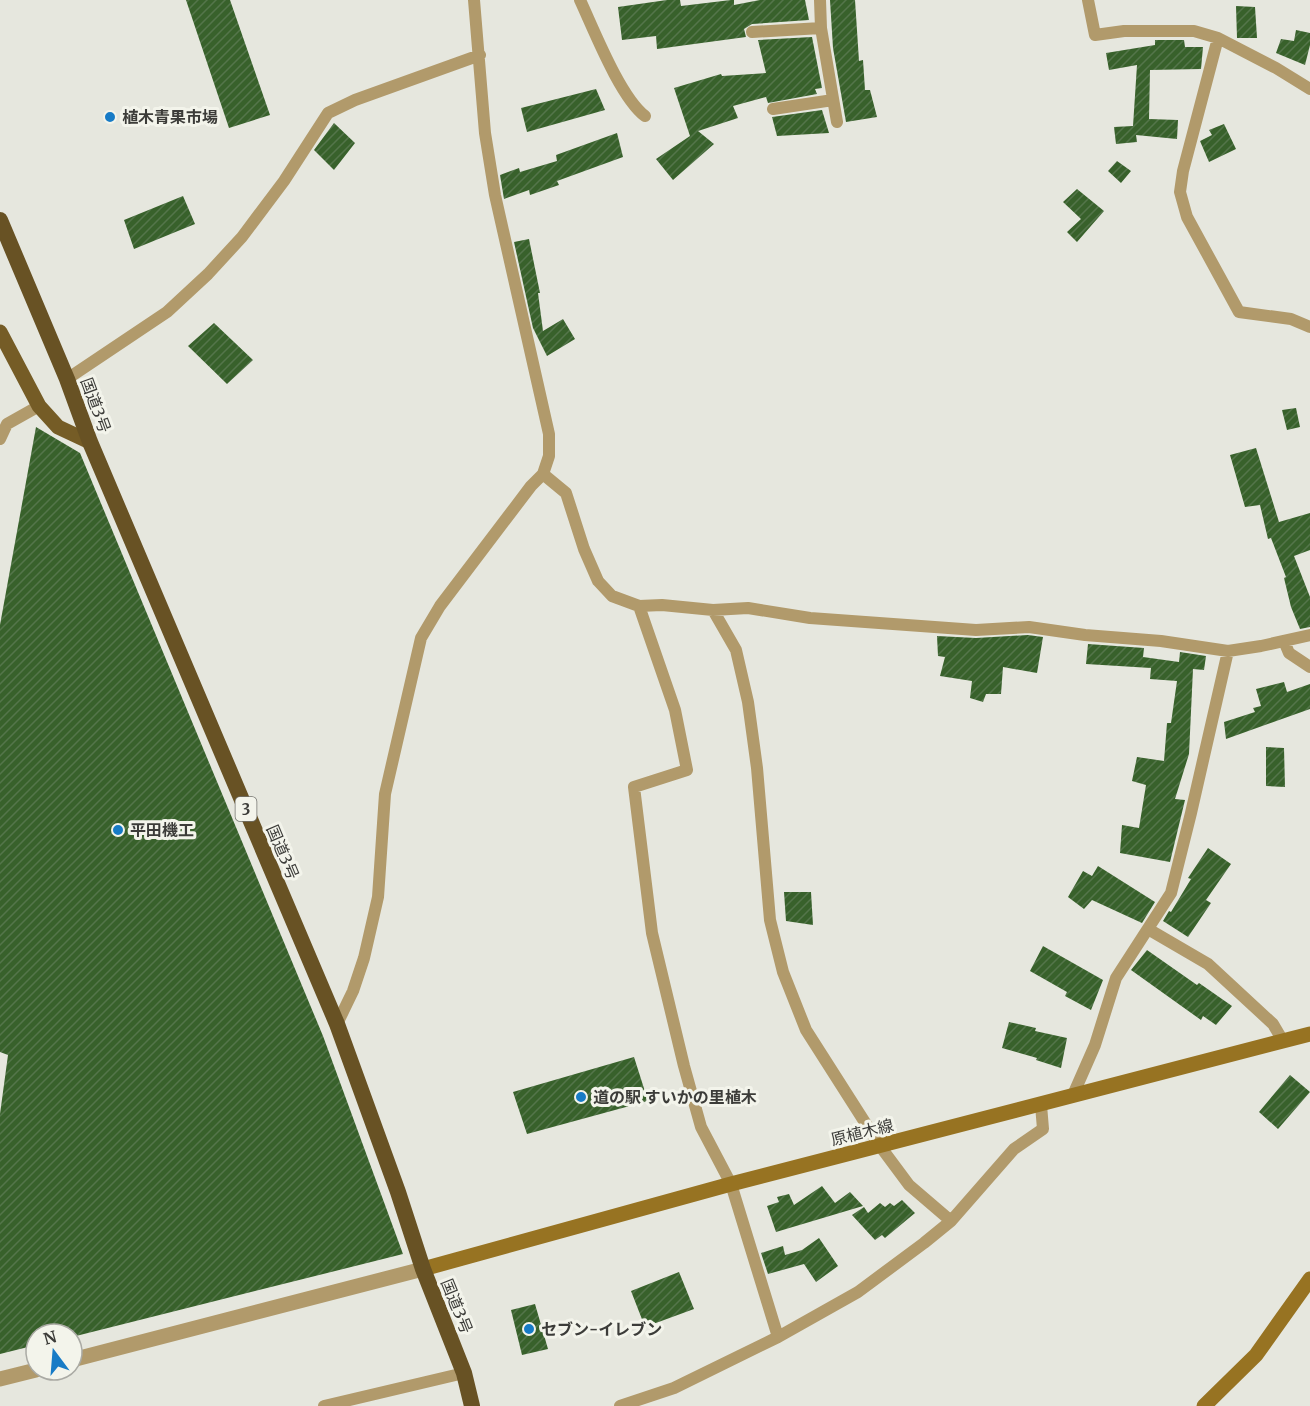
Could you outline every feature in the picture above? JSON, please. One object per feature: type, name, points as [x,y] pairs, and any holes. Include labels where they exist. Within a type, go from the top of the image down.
[{"type":"highway","name":"国道3号","points":[[0,220],[67,380],[90,442],[337,1024],[398,1192],[423,1269],[464,1373],[471,1406]]},
{"type":"main road","points":[[0,332],[39,406],[58,427],[90,442]]},
{"type":"main road","name":"原植木線","points":[[423,1269],[731,1184],[1310,1034]]},
{"type":"main road","points":[[1204,1406],[1256,1355],[1310,1279]]},
{"type":"street","points":[[337,1024],[353,991],[364,958],[378,897],[384,794],[420,638],[440,606],[524,495],[543,474],[549,456],[549,434],[495,195],[485,133],[474,0]]},
{"type":"street","points":[[580,0],[607,59],[635,108],[645,116]]},
{"type":"street","points":[[820,0],[821,28],[837,122]]},
{"type":"street","points":[[1088,0],[1095,35],[1124,30],[1194,31],[1218,38],[1276,68],[1310,89]]},
{"type":"street","points":[[752,32],[821,28]]},
{"type":"street","points":[[1218,38],[1189,147],[1180,192],[1187,217],[1239,312],[1291,319],[1310,327]]},
{"type":"street","points":[[67,380],[167,312],[208,274],[242,237],[284,182],[328,113],[355,99],[480,55]]},
{"type":"street","points":[[773,109],[833,100]]},
{"type":"street","points":[[0,439],[7,424],[39,406]]},
{"type":"street","points":[[543,474],[566,493],[584,549],[598,581],[612,596],[639,606],[713,610],[748,608],[810,618],[976,630],[1029,627],[1085,635],[1161,641],[1228,651],[1310,635]]},
{"type":"street","points":[[639,606],[675,710],[687,770],[634,787],[652,933],[701,1127],[731,1184],[778,1337]]},
{"type":"street","points":[[713,610],[736,650],[748,702],[770,920],[783,972],[806,1030],[880,1146],[909,1185],[951,1221]]},
{"type":"street","points":[[1284,641],[1289,653],[1310,667]]},
{"type":"street","points":[[1073,1095],[1095,1045],[1116,978],[1171,893],[1228,651]]},
{"type":"street","points":[[1148,929],[1208,964],[1273,1024],[1283,1041]]},
{"type":"street","points":[[620,1406],[674,1388],[778,1337],[858,1292],[951,1221],[1014,1149],[1043,1129],[1041,1105]]},
{"type":"street","points":[[84,1357],[423,1269]]},
{"type":"street","points":[[0,1379],[24,1373]]},
{"type":"street","points":[[324,1406],[464,1373]]},
{"type":"building","points":[[186,0],[230,0],[270,115],[229,128]]},
{"type":"building","points":[[680,0],[681,6],[731,0],[734,0],[734,5],[760,0],[805,0],[809,20],[752,24],[744,29],[746,37],[657,49],[656,36],[622,40],[618,7]]},
{"type":"building","points":[[830,0],[855,0],[859,61],[863,60],[865,90],[870,90],[877,117],[846,122],[833,48]]},
{"type":"building","points":[[1236,6],[1255,7],[1257,38],[1237,38]]},
{"type":"building","points":[[1296,30],[1310,33],[1310,45],[1305,65],[1276,53],[1281,39],[1294,41]]},
{"type":"building","points":[[812,37],[822,88],[815,89],[817,94],[768,103],[766,97],[733,106],[738,118],[698,131],[714,144],[673,180],[656,159],[690,136],[674,88],[721,74],[722,76],[766,73],[758,40]]},
{"type":"building","points":[[1155,40],[1184,40],[1185,47],[1203,47],[1201,69],[1150,70],[1149,119],[1178,120],[1177,139],[1136,135],[1137,142],[1116,144],[1114,127],[1133,126],[1137,65],[1109,70],[1106,53],[1155,45]]},
{"type":"building","points":[[596,89],[605,110],[527,132],[521,108]]},
{"type":"building","points":[[822,110],[829,133],[777,136],[772,117]]},
{"type":"building","points":[[334,123],[355,143],[334,170],[314,150]]},
{"type":"building","points":[[1224,124],[1236,149],[1209,162],[1200,141],[1212,135],[1209,130]]},
{"type":"building","points":[[617,133],[623,157],[557,181],[559,185],[530,195],[529,190],[504,199],[500,175],[519,168],[520,172],[557,161],[556,155]]},
{"type":"building","points":[[1117,161],[1131,171],[1121,183],[1108,171]]},
{"type":"building","points":[[1077,189],[1104,211],[1077,242],[1067,232],[1081,219],[1063,202]]},
{"type":"building","points":[[183,196],[195,224],[134,249],[124,220]]},
{"type":"building","points":[[529,239],[540,293],[538,293],[543,331],[563,319],[575,339],[547,356],[533,328],[514,242]]},
{"type":"building","points":[[214,323],[253,360],[227,384],[188,346]]},
{"type":"building","points":[[1296,408],[1300,427],[1287,430],[1282,410]]},
{"type":"building","name":"平田機工","points":[[36,427],[80,453],[323,1036],[403,1254],[84,1334],[84,1322],[24,1322],[24,1348],[0,1354],[0,1114],[8,1055],[0,1052],[0,625]]},
{"type":"building","points":[[1256,448],[1279,522],[1310,513],[1310,550],[1294,556],[1310,597],[1310,627],[1300,629],[1291,607],[1284,578],[1286,577],[1271,538],[1268,539],[1260,505],[1245,507],[1230,455]]},
{"type":"building","points":[[1028,635],[1043,637],[1037,673],[1003,667],[1001,694],[986,694],[983,702],[970,698],[972,681],[940,676],[945,657],[938,656],[937,636],[976,638]]},
{"type":"building","points":[[1088,644],[1144,648],[1143,657],[1179,662],[1180,652],[1206,656],[1204,670],[1193,669],[1189,754],[1175,799],[1185,800],[1170,862],[1120,853],[1122,825],[1139,828],[1146,785],[1132,781],[1137,757],[1164,761],[1167,723],[1171,723],[1177,681],[1150,679],[1151,668],[1086,664]]},
{"type":"building","points":[[1284,682],[1287,692],[1310,684],[1310,709],[1226,739],[1224,722],[1255,712],[1253,708],[1261,706],[1256,689]]},
{"type":"building","points":[[1266,747],[1284,748],[1285,787],[1266,786]]},
{"type":"building","points":[[1208,848],[1231,864],[1206,900],[1211,903],[1188,937],[1163,921],[1169,911],[1171,912],[1191,879],[1188,878]]},
{"type":"building","points":[[1098,866],[1155,902],[1142,923],[1092,900],[1084,909],[1068,897],[1083,871],[1092,876]]},
{"type":"building","points":[[784,892],[811,892],[813,925],[786,921]]},
{"type":"building","points":[[1043,946],[1103,980],[1091,1010],[1065,996],[1067,992],[1030,971]]},
{"type":"building","points":[[1147,950],[1232,1006],[1216,1025],[1203,1016],[1201,1020],[1131,970]]},
{"type":"building","points":[[1009,1022],[1067,1038],[1061,1068],[1002,1048]]},
{"type":"building","name":"道の駅 すいかの里植木","points":[[634,1057],[648,1101],[527,1134],[513,1092]]},
{"type":"building","points":[[1290,1075],[1310,1092],[1278,1129],[1259,1112]]},
{"type":"building","points":[[822,1186],[835,1203],[850,1192],[863,1206],[776,1232],[767,1206],[779,1202],[777,1197],[789,1194],[794,1205]]},
{"type":"building","points":[[902,1200],[915,1213],[885,1238],[882,1235],[875,1240],[852,1215],[864,1207],[868,1213],[880,1203],[885,1207],[890,1203],[894,1206]]},
{"type":"building","points":[[819,1238],[838,1266],[816,1282],[804,1264],[768,1274],[761,1253],[783,1246],[785,1255],[802,1250]]},
{"type":"building","points":[[679,1272],[694,1309],[645,1327],[631,1291]]},
{"type":"building","name":"セブン-イレブン","points":[[535,1304],[548,1349],[522,1355],[511,1310]]},
{"type":"place","name":"植木青果市場","points":[[110,117]]},
{"type":"place","name":"平田機工","points":[[118,830]]},
{"type":"place","name":"道の駅 すいかの里植木","points":[[581,1097]]},
{"type":"place","name":"セブン-イレブン","points":[[529,1329]]}]
